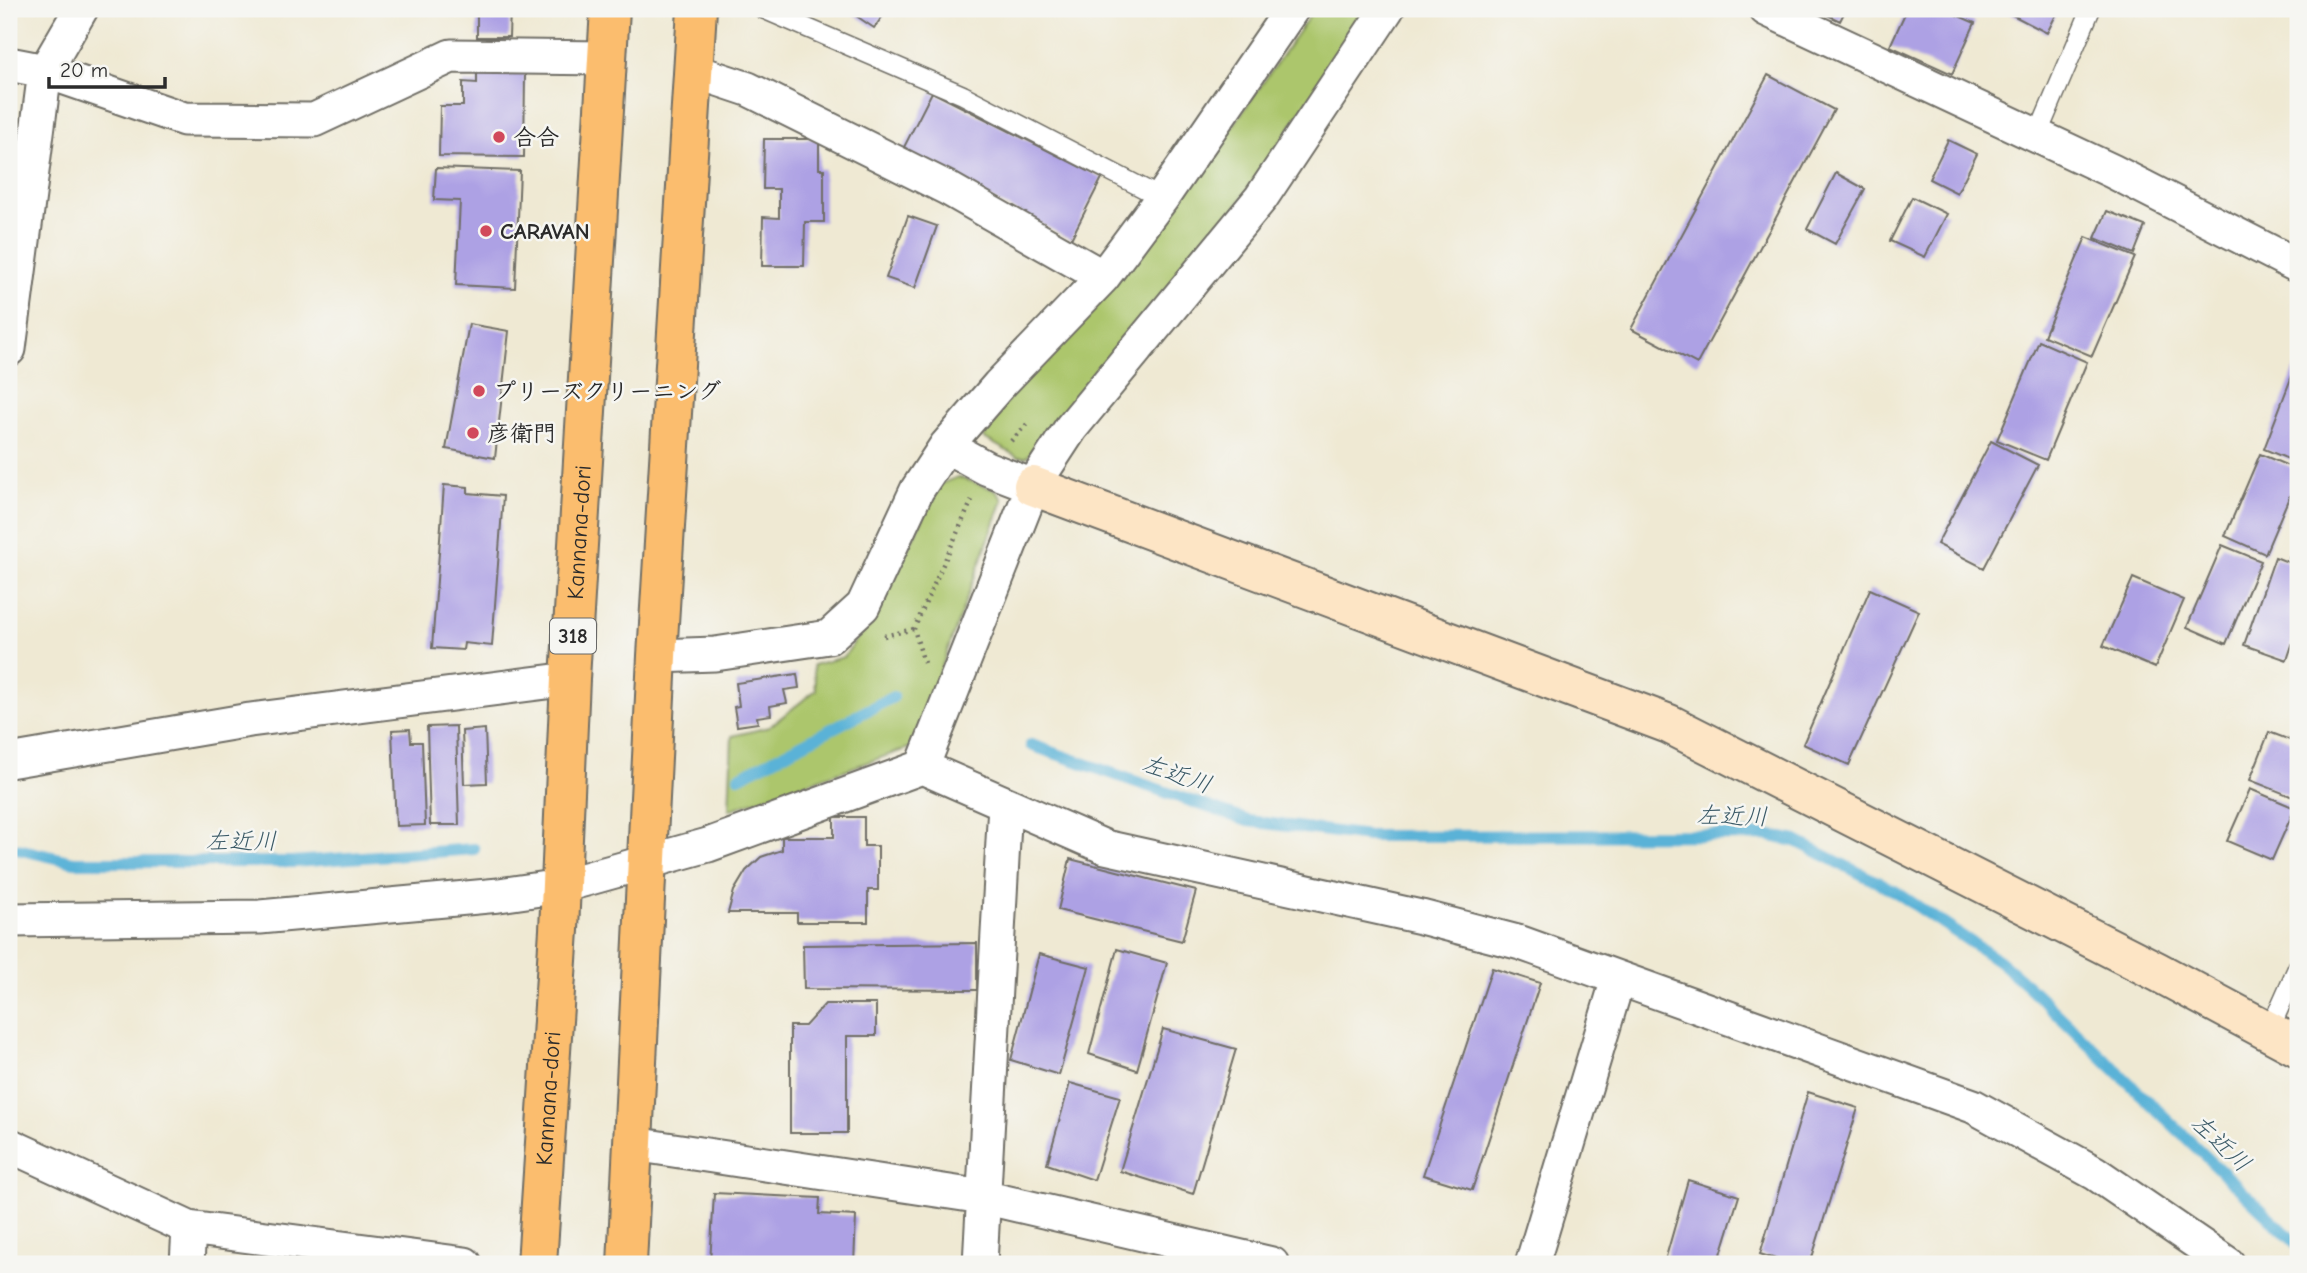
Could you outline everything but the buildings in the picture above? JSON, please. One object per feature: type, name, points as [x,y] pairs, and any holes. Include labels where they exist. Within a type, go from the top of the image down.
[{"type":"main road","name":"Kannana-dori","points":[[537,1264],[610,9]]},
{"type":"main road","points":[[628,1264],[657,656],[697,9]]},
{"type":"street","points":[[9,349],[46,71],[81,9]]},
{"type":"street","points":[[657,656],[715,654],[828,637],[863,606],[917,490],[946,446],[999,385],[1103,277],[1162,198],[1292,9]]},
{"type":"street","points":[[922,767],[1033,486],[1071,428],[1261,198],[1387,9]]},
{"type":"street","points":[[1766,9],[2112,172],[2298,266]]},
{"type":"street","points":[[9,64],[46,71],[184,119],[314,120],[451,56],[606,58]]},
{"type":"street","points":[[694,71],[748,89],[934,182],[1103,277]]},
{"type":"street","points":[[946,446],[986,468],[1669,724],[2158,972],[2284,1039]]},
{"type":"street","points":[[9,761],[250,720],[570,679]]},
{"type":"street","points":[[9,920],[260,917],[499,895],[561,886],[709,845],[922,767],[1105,847],[1421,917],[1521,943],[1973,1106],[2095,1173],[2228,1264]]},
{"type":"street","points":[[980,1264],[1005,804]]},
{"type":"street","points":[[1532,1264],[1618,979]]},
{"type":"street","points":[[634,1144],[983,1197],[1272,1264]]},
{"type":"street","points":[[9,1145],[189,1228],[466,1264]]},
{"type":"street","points":[[187,1264],[189,1228]]},
{"type":"lane","points":[[763,9],[963,95],[1162,198]]},
{"type":"lane","points":[[2037,136],[2091,9]]},
{"type":"lane","points":[[2284,1039],[2298,967]]},
{"type":"green space","points":[[1314,9],[1371,9],[1232,213],[1027,457],[1018,457],[984,438],[986,425],[1160,226],[1199,175]]},
{"type":"green space","points":[[958,477],[996,490],[1003,500],[912,747],[729,810],[732,736],[769,727],[816,690],[813,665],[844,657],[881,603],[940,484]]},
{"type":"waterway","name":"左近川","points":[[739,777],[893,697]]},
{"type":"waterway","name":"左近川","points":[[1031,745],[1248,821],[1368,836],[1766,835],[1796,841],[1893,890],[1999,961],[2298,1245]]},
{"type":"waterway","name":"左近川","points":[[9,847],[74,862],[293,862],[474,849]]},
{"type":"place","name":"合合","points":[[499,137]]},
{"type":"place","name":"CARAVAN","points":[[486,231]]},
{"type":"place","name":"プリーズクリーニング","points":[[479,391]]},
{"type":"place","name":"彦衛門","points":[[473,433]]}]
